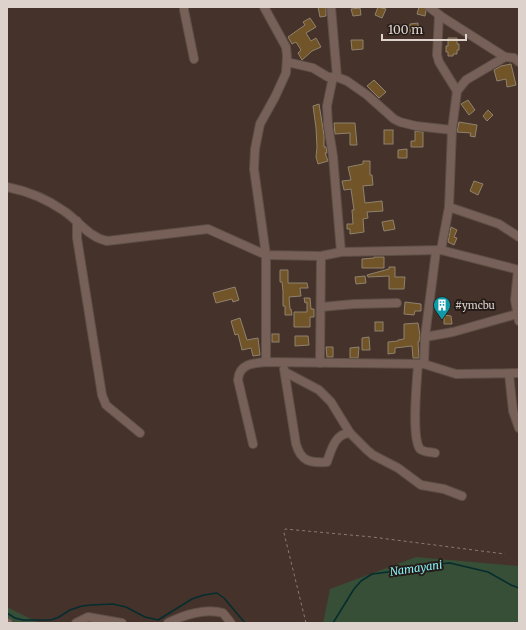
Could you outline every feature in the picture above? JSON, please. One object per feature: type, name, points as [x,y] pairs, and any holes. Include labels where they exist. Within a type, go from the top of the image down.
[{"type":"street","points":[[184,7],[194,59]]},
{"type":"street","points":[[264,7],[286,47],[287,62],[286,73],[260,124],[255,149],[254,169],[266,255],[266,362]]},
{"type":"street","points":[[331,7],[335,77],[327,106],[341,252]]},
{"type":"street","points":[[429,7],[505,57],[514,58],[519,62]]},
{"type":"street","points":[[439,15],[437,55],[439,62],[457,91]]},
{"type":"street","points":[[435,453],[422,451],[420,448],[414,420],[421,364],[439,251],[449,206],[452,130],[457,91],[466,80],[505,57]]},
{"type":"street","points":[[287,62],[313,68],[328,77],[335,77],[347,81],[367,95],[394,119],[400,122],[416,126],[452,130]]},
{"type":"street","points":[[7,187],[27,191],[64,210],[86,231],[101,240],[107,241],[208,228],[266,255],[321,256],[341,252],[426,250],[439,251],[518,270],[515,300],[518,318],[425,337]]},
{"type":"street","points":[[449,206],[499,224],[519,236]]},
{"type":"street","points":[[77,221],[77,238],[102,395],[106,405],[140,433]]},
{"type":"street","points":[[320,364],[321,256]]},
{"type":"street","points":[[321,307],[354,304],[398,303]]},
{"type":"street","points":[[254,444],[238,376],[239,372],[244,367],[255,363],[421,364],[456,374],[519,373]]},
{"type":"street","points":[[283,363],[297,450],[304,458],[312,462],[327,462],[338,438],[344,434],[350,433]]},
{"type":"street","points":[[285,372],[318,390],[331,402],[350,433],[367,450],[398,468],[417,483],[444,489],[462,496]]},
{"type":"street","points":[[508,374],[513,411],[519,428]]},
{"type":"street","points":[[168,623],[189,615],[215,612],[223,613],[231,623]]},
{"type":"street","points":[[76,623],[88,617],[122,623]]},
{"type":"path","points":[[306,623],[284,533],[285,529],[379,538],[505,554]]},
{"type":"green space","points":[[416,557],[519,566],[519,623],[323,623],[330,589]]},
{"type":"green space","points":[[7,607],[39,623],[7,623]]},
{"type":"building","points":[[318,7],[326,7],[326,16],[320,17]]},
{"type":"building","points":[[378,7],[386,9],[382,18],[375,15]]},
{"type":"building","points":[[419,7],[424,7],[426,11],[425,16],[417,14]]},
{"type":"building","points":[[360,8],[361,15],[353,16],[351,9]]},
{"type":"building","points":[[310,18],[316,27],[306,33],[311,41],[316,38],[321,47],[312,51],[302,60],[298,53],[301,50],[296,42],[292,44],[288,37],[305,25],[303,22]]},
{"type":"building","points":[[418,23],[418,34],[410,34],[410,24]]},
{"type":"building","points":[[448,38],[457,38],[457,44],[459,44],[457,54],[453,54],[453,56],[448,56],[448,52],[446,52]]},
{"type":"building","points":[[351,40],[363,40],[363,49],[352,50]]},
{"type":"building","points":[[511,64],[516,85],[507,87],[506,79],[497,81],[494,70],[501,66]]},
{"type":"building","points":[[374,80],[386,92],[379,98],[367,86]]},
{"type":"building","points":[[468,100],[475,110],[469,115],[461,104]]},
{"type":"building","points":[[319,104],[324,135],[324,147],[326,147],[327,153],[325,153],[328,161],[318,164],[316,157],[316,128],[313,106]]},
{"type":"building","points":[[488,110],[493,115],[487,121],[483,116]]},
{"type":"building","points":[[459,122],[477,125],[475,137],[470,136],[471,133],[457,132]]},
{"type":"building","points":[[334,123],[355,123],[357,145],[350,145],[350,133],[335,134]]},
{"type":"building","points":[[384,130],[393,130],[393,144],[384,144]]},
{"type":"building","points":[[415,131],[423,132],[423,147],[411,147],[411,141],[415,141]]},
{"type":"building","points":[[407,149],[407,158],[398,158],[398,150]]},
{"type":"building","points":[[363,161],[370,161],[370,175],[372,175],[373,185],[363,186],[365,203],[382,201],[383,211],[367,212],[368,218],[363,219],[364,232],[350,234],[350,229],[347,229],[347,224],[353,224],[352,210],[354,210],[351,189],[344,190],[342,181],[351,180],[348,167],[363,164]]},
{"type":"building","points":[[474,181],[483,184],[478,195],[470,191]]},
{"type":"building","points":[[393,220],[395,229],[384,231],[382,222]]},
{"type":"building","points":[[451,227],[457,230],[454,237],[457,238],[454,245],[448,242]]},
{"type":"building","points":[[384,257],[384,268],[362,268],[362,259]]},
{"type":"building","points":[[389,267],[395,267],[395,277],[405,277],[404,289],[389,289],[389,276],[368,277],[367,275],[389,269]]},
{"type":"building","points":[[280,270],[288,270],[288,283],[307,283],[308,288],[300,288],[301,296],[289,297],[292,315],[285,315],[282,282],[280,282]]},
{"type":"building","points":[[365,276],[366,283],[356,284],[355,277]]},
{"type":"building","points":[[235,287],[239,300],[233,302],[232,299],[216,303],[213,293]]},
{"type":"building","points":[[304,298],[310,298],[311,309],[314,309],[314,317],[310,317],[310,327],[294,327],[294,312],[307,312],[307,302],[305,303]]},
{"type":"building","points":[[405,302],[421,304],[421,311],[415,311],[414,315],[404,314]]},
{"type":"building","points":[[444,315],[451,316],[452,324],[444,324]]},
{"type":"building","points":[[240,318],[247,340],[258,338],[260,355],[253,356],[251,348],[242,350],[238,334],[235,335],[231,321]]},
{"type":"building","points":[[375,322],[383,322],[383,331],[375,331]]},
{"type":"building","points":[[418,323],[420,335],[418,342],[419,358],[413,358],[412,346],[395,348],[395,353],[388,354],[388,342],[404,339],[404,324]]},
{"type":"building","points":[[272,334],[279,334],[279,342],[272,342]]},
{"type":"building","points":[[295,336],[308,336],[309,345],[295,346]]},
{"type":"building","points":[[369,337],[370,350],[362,350],[362,338]]},
{"type":"building","points":[[326,347],[333,347],[333,357],[327,357]]},
{"type":"building","points":[[359,347],[358,358],[350,358],[350,348]]},
{"type":"waterway","name":"Namayani","points":[[333,623],[354,589],[361,581],[372,574],[405,570],[425,565],[450,563],[488,572],[519,588]]},
{"type":"waterway","name":"Namayani","points":[[7,613],[15,618],[23,620],[51,620],[70,610],[82,606],[113,604],[126,607],[145,617],[158,620],[192,599],[217,593],[224,598],[245,623]]},
{"type":"place","name":"#ymcbu","points":[[442,320]]}]
